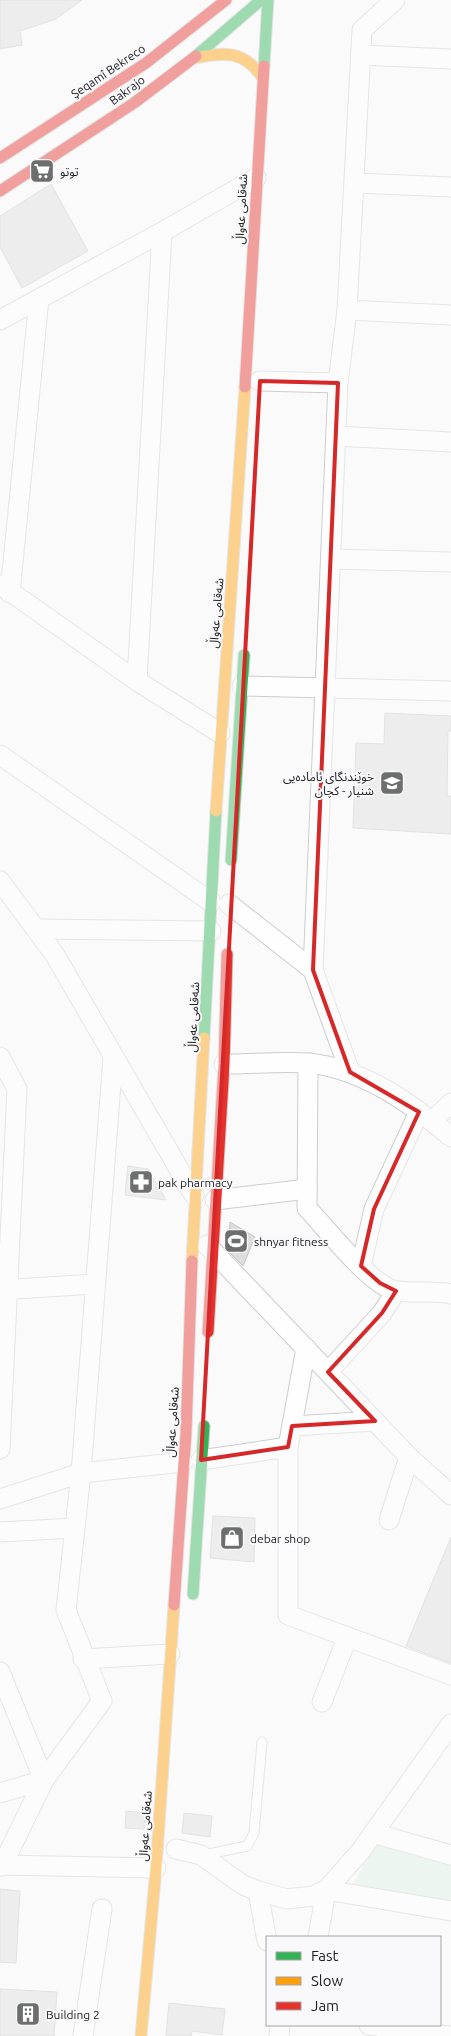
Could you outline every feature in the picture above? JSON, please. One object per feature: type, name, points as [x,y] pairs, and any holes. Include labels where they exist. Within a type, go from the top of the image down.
[{"type":"main road","name":"Şeqamî Bekreco","points":[[0,156],[146,64],[226,0]]},
{"type":"main road","name":"Bakrajo","points":[[0,191],[94,130],[194,58],[261,0]]},
{"type":"main road","name":"شەقامی عەواڵ","points":[[263,180],[263,78],[268,0]]},
{"type":"main road","points":[[212,11],[228,29]]},
{"type":"main road","points":[[194,58],[220,54],[237,55],[251,62],[263,78]]},
{"type":"main road","name":"شەقامی عەواڵ","points":[[192,1610],[192,1461],[186,1433],[194,1195],[211,931],[224,903],[220,733],[263,180],[273,114]]},
{"type":"main road","points":[[230,874],[245,646]]},
{"type":"main road","points":[[208,1345],[224,1064],[228,944]]},
{"type":"main road","name":"شەقامی عەواڵ","points":[[141,2036],[156,1868],[170,1654],[192,1461],[204,1412]]},
{"type":"street","points":[[350,1072],[313,970],[324,689],[338,383],[347,310],[362,30],[395,0]]},
{"type":"street","points":[[361,55],[451,59]]},
{"type":"street","points":[[0,320],[162,232],[263,180]]},
{"type":"street","points":[[355,183],[451,187]]},
{"type":"street","points":[[137,682],[162,232]]},
{"type":"street","points":[[39,299],[5,589],[137,682],[220,733]]},
{"type":"street","points":[[347,310],[451,315]]},
{"type":"street","points":[[260,381],[338,383]]},
{"type":"street","points":[[336,436],[451,442]]},
{"type":"street","points":[[331,559],[451,562]]},
{"type":"street","points":[[242,686],[451,691]]},
{"type":"street","points":[[0,755],[224,903],[313,970]]},
{"type":"street","points":[[0,882],[8,902],[37,929],[55,955],[194,1195]]},
{"type":"street","points":[[37,929],[211,931]]},
{"type":"street","points":[[0,1057],[17,1089],[4,1290],[0,1450]]},
{"type":"street","points":[[113,1058],[94,1284],[81,1473],[66,1610],[102,1701],[44,1780],[1,1864],[156,1868]]},
{"type":"street","points":[[308,1063],[307,1208],[361,1266],[380,1283],[396,1291],[431,1291],[451,1294]]},
{"type":"street","points":[[224,1064],[308,1063],[350,1072],[390,1093],[425,1116],[451,1137]]},
{"type":"street","points":[[361,1266],[374,1210],[425,1116],[451,1103]]},
{"type":"street","points":[[215,1200],[307,1189]]},
{"type":"street","points":[[194,1235],[212,1249],[409,1457],[451,1495]]},
{"type":"street","points":[[4,1290],[94,1284]]},
{"type":"street","points":[[328,1372],[382,1313],[396,1291]]},
{"type":"street","points":[[306,1348],[288,1447],[288,1615],[451,1675]]},
{"type":"street","points":[[292,1426],[375,1421]]},
{"type":"street","points":[[0,1498],[81,1473],[192,1461],[288,1447]]},
{"type":"street","points":[[389,1520],[409,1457]]},
{"type":"street","points":[[0,1532],[74,1528]]},
{"type":"street","points":[[322,1702],[347,1638]]},
{"type":"street","points":[[84,1659],[170,1654]]},
{"type":"street","points":[[0,1672],[44,1780]]},
{"type":"street","points":[[176,1849],[201,1855],[243,1885],[272,1896],[301,1899],[313,1896],[326,1890],[360,1852],[451,1724]]},
{"type":"street","points":[[0,1793],[44,1780]]},
{"type":"street","points":[[373,1833],[451,1855]]},
{"type":"street","points":[[326,1890],[451,1911]]},
{"type":"street","points":[[318,1936],[326,1890]]},
{"type":"street","points":[[258,1891],[266,1936]]},
{"type":"street","points":[[83,2036],[102,1909]]},
{"type":"street","points":[[376,2026],[448,2036]]},
{"type":"lane","points":[[201,1855],[247,1846],[254,1833],[262,1742]]},
{"type":"highlighted area","points":[[260,381],[338,383],[313,970],[350,1072],[419,1112],[374,1209],[361,1266],[380,1283],[396,1291],[382,1313],[328,1372],[375,1421],[292,1426],[288,1447],[201,1460]]},
{"type":"shaded area","points":[[376,1839],[451,1860],[451,1904],[351,1889]]},
{"type":"building","points":[[0,0],[82,0],[56,19],[20,31],[22,45],[0,49]]},
{"type":"building","points":[[51,184],[88,251],[22,288],[0,247],[0,216]]},
{"type":"building","points":[[385,713],[451,716],[451,731],[448,731],[447,796],[451,796],[451,834],[353,828],[356,743],[384,744]]},
{"type":"building","name":"pak pharmacy","points":[[128,1166],[148,1169],[166,1200],[125,1195]]},
{"type":"building","name":"shnyar fitness","points":[[230,1222],[255,1237],[243,1266],[228,1251]]},
{"type":"building","name":"debar shop","points":[[213,1516],[255,1518],[254,1562],[210,1558]]},
{"type":"building","points":[[451,1537],[451,1663],[406,1646]]},
{"type":"building","points":[[126,1811],[145,1813],[144,1829],[125,1828]]},
{"type":"building","points":[[184,1813],[212,1816],[210,1837],[182,1833]]},
{"type":"building","points":[[0,1889],[20,1891],[16,1963],[0,1962]]},
{"type":"building","name":"Building 2","points":[[0,1989],[57,1992],[54,2036],[0,2036]]},
{"type":"building","points":[[169,2003],[225,2009],[222,2035],[192,2031],[191,2036],[166,2036]]},
{"type":"traffic: fast","points":[[196,56],[261,0]]},
{"type":"traffic: fast","points":[[264,66],[268,0]]},
{"type":"traffic: fast","points":[[231,860],[244,655]]},
{"type":"traffic: fast","points":[[204,1038],[216,811]]},
{"type":"traffic: fast","points":[[193,1594],[204,1426]]},
{"type":"traffic: slow","points":[[194,58],[224,54],[233,55],[249,62],[263,78]]},
{"type":"traffic: slow","points":[[216,811],[245,387]]},
{"type":"traffic: slow","points":[[192,1261],[204,1038]]},
{"type":"traffic: slow","points":[[141,2036],[156,1868],[174,1605]]},
{"type":"traffic: jam","points":[[0,158],[146,63],[226,0]]},
{"type":"traffic: jam","points":[[0,191],[134,103],[196,56]]},
{"type":"traffic: jam","points":[[245,387],[264,66]]},
{"type":"traffic: jam","points":[[208,1332],[224,1064],[227,954]]},
{"type":"traffic: jam","points":[[174,1605],[186,1433],[192,1261]]},
{"type":"place","name":"توتو","points":[[42,171]]},
{"type":"place","name":"خوێندنگای ئامادەیی شنیار - کچان","points":[[392,783]]},
{"type":"place","name":"pak pharmacy","points":[[141,1182]]},
{"type":"place","name":"shnyar fitness","points":[[236,1241]]},
{"type":"place","name":"debar shop","points":[[232,1538]]},
{"type":"place","name":"Building 2","points":[[28,2014]]}]
